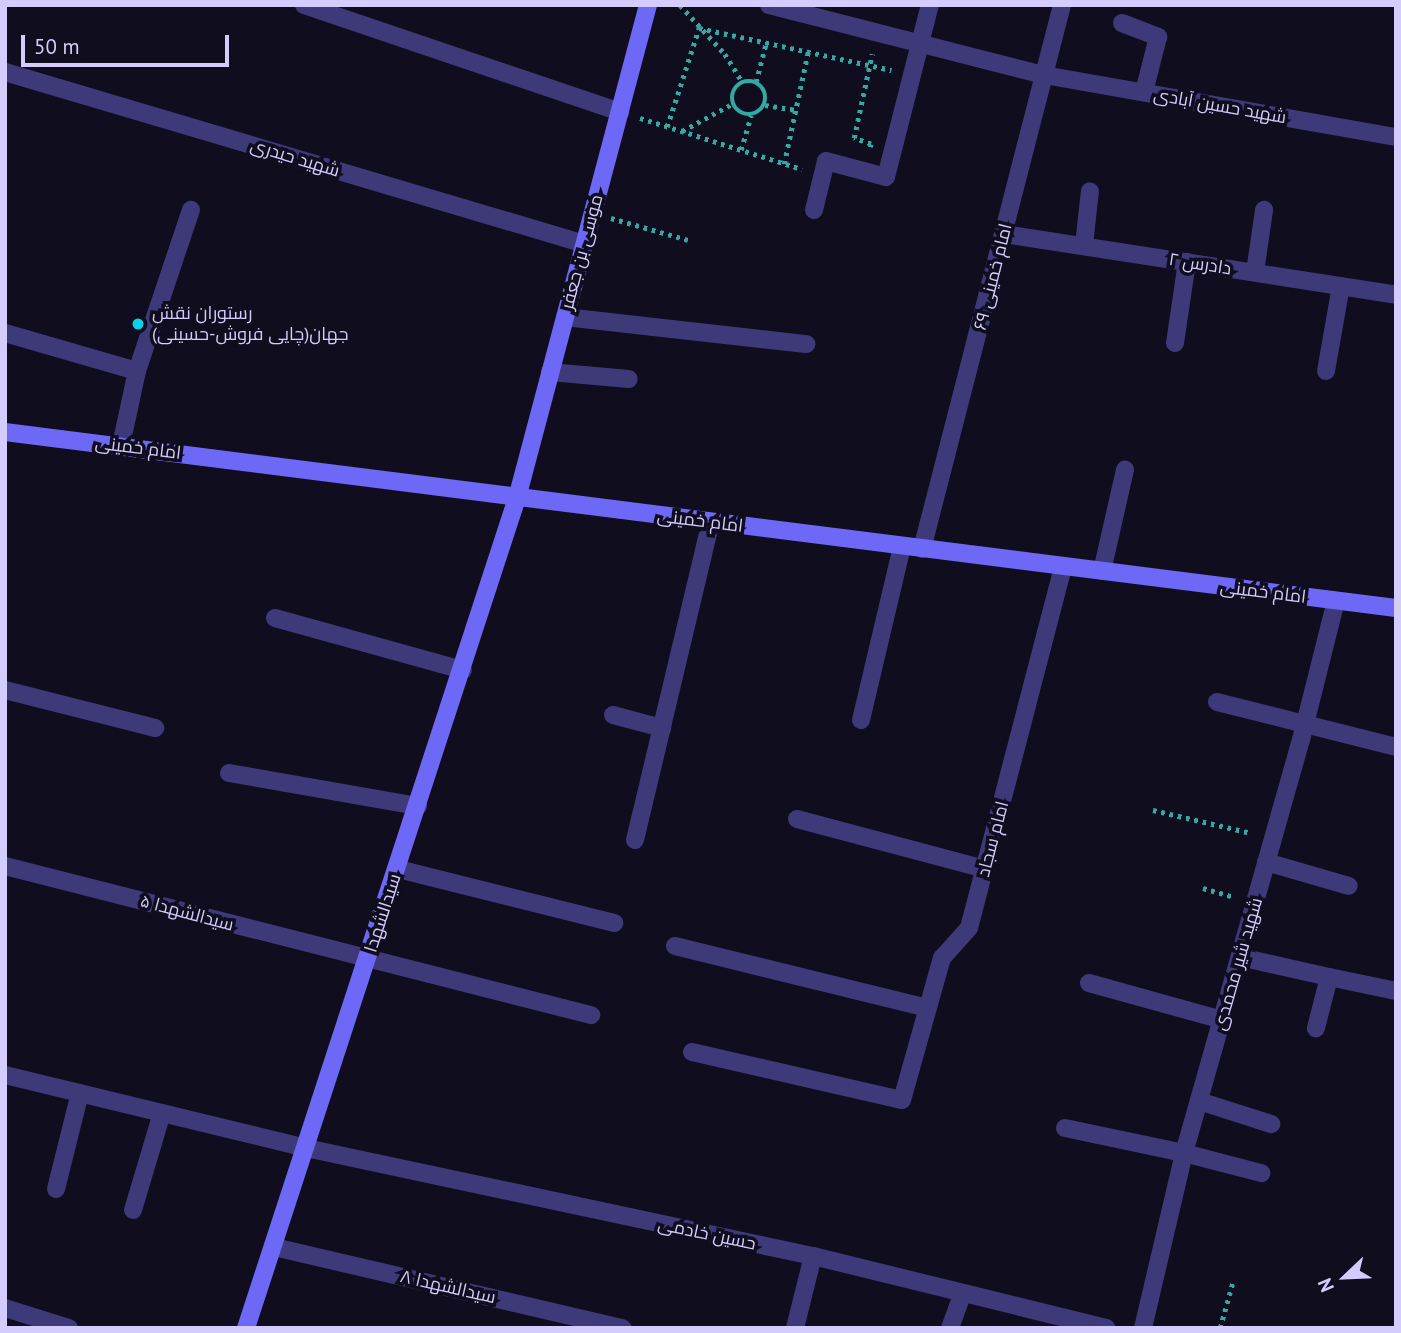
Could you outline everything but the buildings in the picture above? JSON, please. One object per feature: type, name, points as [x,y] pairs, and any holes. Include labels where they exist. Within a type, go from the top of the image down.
[{"type":"street","points":[[304,5],[620,112]]},
{"type":"street","name":"موسی بن جعفر","points":[[517,498],[648,5]]},
{"type":"street","name":"شهید حسین آبادی","points":[[769,5],[1044,75],[1396,137]]},
{"type":"street","points":[[814,210],[826,161],[886,177],[930,5]]},
{"type":"street","name":"امام خمینی ۶۹","points":[[922,549],[1062,5]]},
{"type":"street","points":[[1122,23],[1158,37],[1144,92]]},
{"type":"street","name":"شهید حیدری","points":[[5,72],[584,244]]},
{"type":"street","points":[[1084,245],[1090,191]]},
{"type":"street","points":[[121,445],[137,371],[191,210]]},
{"type":"street","points":[[1255,272],[1264,211]]},
{"type":"street","name":"دادرس ۲","points":[[1004,234],[1396,295]]},
{"type":"street","points":[[1175,343],[1187,262]]},
{"type":"street","points":[[1326,371],[1341,286]]},
{"type":"street","points":[[565,317],[807,344]]},
{"type":"street","points":[[5,332],[137,371]]},
{"type":"street","points":[[550,372],[629,379]]},
{"type":"street","name":"امام خمینی","points":[[5,432],[1396,608]]},
{"type":"street","points":[[1102,571],[1125,470]]},
{"type":"street","name":"سیدالشهدا","points":[[246,1328],[517,498]]},
{"type":"street","points":[[635,840],[711,523]]},
{"type":"street","points":[[860,720],[902,547]]},
{"type":"street","name":"امام سجاد","points":[[692,1052],[902,1100],[942,958],[969,928],[1063,567]]},
{"type":"street","name":"شهید شیر محمدی","points":[[1143,1328],[1184,1153],[1305,724],[1336,601]]},
{"type":"street","points":[[275,618],[463,670]]},
{"type":"street","points":[[5,690],[155,728]]},
{"type":"street","points":[[1217,702],[1396,747]]},
{"type":"street","points":[[613,715],[663,728]]},
{"type":"street","points":[[229,773],[418,806]]},
{"type":"street","points":[[797,819],[985,869]]},
{"type":"street","points":[[1266,862],[1349,886]]},
{"type":"street","name":"سیدالشهدا ۵","points":[[5,866],[591,1015]]},
{"type":"street","points":[[398,869],[614,923]]},
{"type":"street","points":[[675,946],[927,1008]]},
{"type":"street","points":[[1240,957],[1396,991]]},
{"type":"street","points":[[1316,1027],[1329,977]]},
{"type":"street","points":[[1089,983],[1222,1020]]},
{"type":"street","name":"حسین خادمی","points":[[5,1076],[306,1148],[813,1256],[1106,1328]]},
{"type":"street","points":[[57,1189],[80,1093]]},
{"type":"street","points":[[1199,1101],[1271,1124]]},
{"type":"street","points":[[133,1210],[162,1113]]},
{"type":"street","points":[[1065,1128],[1184,1153],[1261,1173]]},
{"type":"street","name":"سیدالشهدا ۸","points":[[274,1247],[623,1328]]},
{"type":"street","points":[[794,1328],[813,1256]]},
{"type":"street","points":[[950,1328],[962,1293]]},
{"type":"street","points":[[5,1308],[69,1328]]},
{"type":"path","points":[[680,5],[725,54],[742,81]]},
{"type":"path","points":[[667,127],[699,28]]},
{"type":"path","points":[[699,28],[912,75]]},
{"type":"path","points":[[864,171],[871,144],[854,138],[876,32]]},
{"type":"path","points":[[756,82],[766,43]]},
{"type":"path","points":[[784,164],[808,52]]},
{"type":"path","points":[[742,81],[756,82],[766,92],[765,106],[755,115],[741,114],[732,104],[732,91],[742,81]]},
{"type":"path","points":[[682,131],[732,104]]},
{"type":"path","points":[[765,106],[795,110]]},
{"type":"path","points":[[620,112],[822,176]]},
{"type":"path","points":[[741,150],[751,115]]},
{"type":"path","points":[[593,212],[688,240]]},
{"type":"path","points":[[1153,810],[1273,838]]},
{"type":"path","points":[[1203,888],[1255,904]]},
{"type":"path","points":[[1220,1328],[1233,1281]]},
{"type":"place","name":"رستوران نقش جهان(چایی فروش-حسینی)","points":[[138,324]]}]
